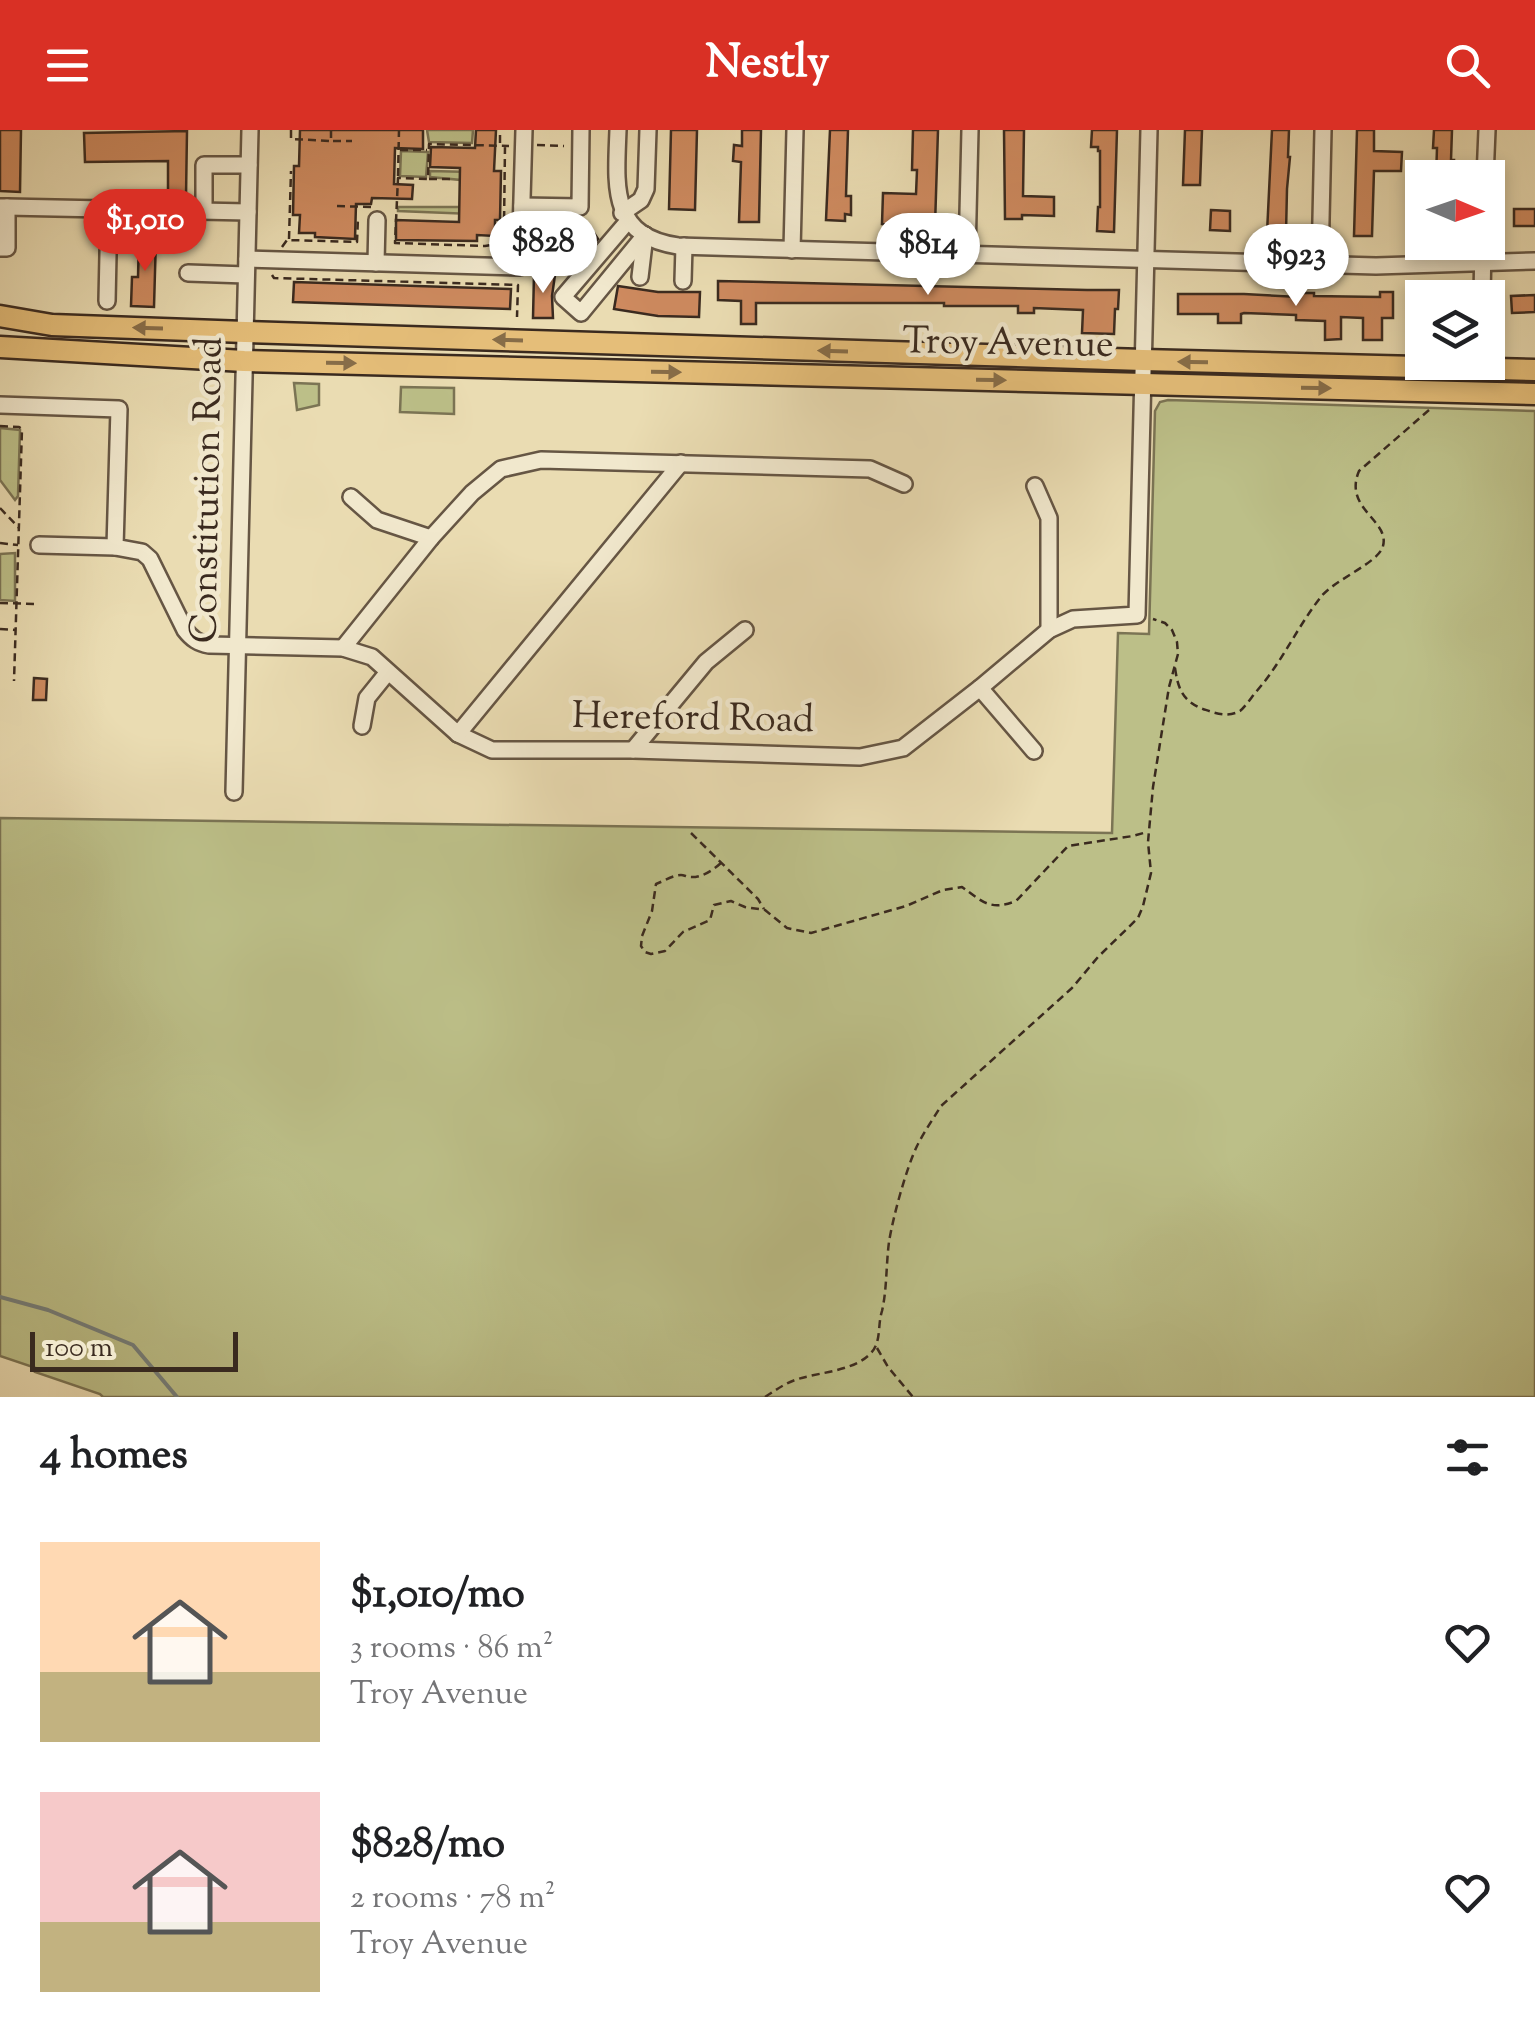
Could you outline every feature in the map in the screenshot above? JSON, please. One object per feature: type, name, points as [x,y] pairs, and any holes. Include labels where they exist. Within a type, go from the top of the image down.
[{"type":"main road","name":"Troy Avenue","points":[[0,316],[52,325],[245,332],[1405,365]]},
{"type":"main road","name":"Troy Avenue","points":[[0,347],[244,361],[1535,394]]},
{"type":"main road","name":"Troy Avenue","points":[[1505,368],[1535,370]]},
{"type":"street","name":"Constitution Road","points":[[234,792],[250,130]]},
{"type":"street","points":[[618,130],[618,194],[625,217],[654,240],[684,246],[1376,266],[1535,261]]},
{"type":"street","points":[[645,235],[581,313],[563,297],[641,200],[646,189],[648,130]]},
{"type":"street","points":[[792,250],[795,130]]},
{"type":"street","points":[[966,254],[970,130]]},
{"type":"street","points":[[1137,615],[1150,130]]},
{"type":"street","points":[[1320,264],[1323,130]]},
{"type":"street","points":[[1486,160],[1487,130]]},
{"type":"street","points":[[188,273],[376,263],[520,267],[523,138]]},
{"type":"street","points":[[522,206],[580,207],[581,138]]},
{"type":"street","points":[[204,211],[204,165],[249,166]]},
{"type":"street","points":[[0,248],[7,248],[4,207],[248,212]]},
{"type":"street","points":[[107,301],[109,208]]},
{"type":"street","points":[[376,263],[377,214]]},
{"type":"street","points":[[640,277],[645,235]]},
{"type":"street","points":[[684,246],[684,281]]},
{"type":"street","points":[[1482,260],[1482,280]]},
{"type":"street","points":[[1480,380],[1480,392]]},
{"type":"street","points":[[0,406],[119,409],[116,547],[40,545]]},
{"type":"street","points":[[343,648],[431,538],[472,493],[501,469],[541,460],[870,469],[904,484]]},
{"type":"street","points":[[458,734],[682,463]]},
{"type":"street","points":[[1034,486],[1048,518],[1048,630]]},
{"type":"street","points":[[351,498],[376,520],[431,538]]},
{"type":"street","name":"Hereford Road","points":[[116,547],[142,552],[150,558],[191,638],[209,645],[343,648],[372,657],[458,734],[492,750],[860,757],[903,748],[1048,630],[1072,619],[1137,615]]},
{"type":"street","points":[[633,750],[706,662],[745,630]]},
{"type":"street","points":[[362,726],[367,698],[388,672]]},
{"type":"street","points":[[980,688],[1034,751]]},
{"type":"path","points":[[291,130],[291,139],[352,141]]},
{"type":"path","points":[[331,130],[331,140]]},
{"type":"path","points":[[400,130],[394,243],[491,246],[500,238],[504,226],[500,130]]},
{"type":"path","points":[[428,178],[429,144],[502,146],[523,138],[581,138]]},
{"type":"path","points":[[399,150],[429,150]]},
{"type":"path","points":[[279,249],[288,240],[291,171]]},
{"type":"path","points":[[398,178],[452,180]]},
{"type":"path","points":[[337,206],[377,214]]},
{"type":"path","points":[[288,240],[357,242],[358,216]]},
{"type":"path","points":[[268,269],[274,278],[518,285],[517,317]]},
{"type":"path","points":[[1175,666],[1179,690],[1196,706],[1220,716],[1240,710],[1274,672],[1321,596],[1345,576],[1376,559],[1384,546],[1383,534],[1356,496],[1354,482],[1359,471],[1431,408]]},
{"type":"path","points":[[0,426],[22,430],[14,681]]},
{"type":"path","points":[[0,508],[19,528]]},
{"type":"path","points":[[0,544],[40,545]]},
{"type":"path","points":[[0,603],[38,604]]},
{"type":"path","points":[[764,1397],[797,1379],[858,1363],[876,1347],[880,1340],[878,1327],[889,1242],[916,1147],[941,1106],[1072,988],[1138,918],[1150,883],[1148,831],[1153,786],[1178,654],[1172,630],[1165,623],[1137,615]]},
{"type":"path","points":[[0,629],[16,630]]},
{"type":"path","points":[[692,833],[765,910],[787,928],[810,933],[962,887],[984,904],[1005,906],[1016,901],[1068,846],[1148,831]]},
{"type":"path","points":[[721,863],[710,872],[688,878],[674,876],[656,884],[652,911],[642,936],[645,952],[659,954],[683,932],[710,920],[714,905],[732,900],[765,910]]},
{"type":"path","points":[[876,1347],[913,1397]]},
{"type":"green space","points":[[427,130],[473,130],[472,143],[429,142]]},
{"type":"green space","points":[[401,151],[428,152],[426,177],[400,176]]},
{"type":"green space","points":[[430,171],[472,172],[472,214],[398,211],[398,207],[470,207],[471,181],[430,177]]},
{"type":"green space","points":[[294,383],[319,384],[319,405],[297,410]]},
{"type":"green space","points":[[401,387],[454,388],[454,414],[400,412]]},
{"type":"green space","points":[[1160,402],[1535,411],[1535,1397],[103,1397],[0,1356],[0,818],[1112,833],[1118,633],[1149,634],[1155,411]]},
{"type":"green space","points":[[0,428],[20,430],[15,500],[0,480]]},
{"type":"green space","points":[[15,553],[15,601],[0,600],[0,554]]},
{"type":"building","points":[[0,130],[21,130],[20,192],[0,191]]},
{"type":"building","points":[[300,130],[423,130],[423,149],[395,148],[394,184],[413,185],[412,199],[372,198],[371,204],[356,204],[355,239],[299,233],[300,215],[293,215],[294,166],[299,166]]},
{"type":"building","points":[[476,130],[496,130],[494,171],[501,171],[500,220],[495,220],[495,236],[477,235],[477,241],[396,240],[396,220],[459,222],[460,168],[430,167],[431,147],[475,148]]},
{"type":"building","points":[[671,130],[697,130],[695,210],[669,209]]},
{"type":"building","points":[[742,130],[761,130],[759,222],[739,222],[741,162],[733,161],[734,145],[742,146]]},
{"type":"building","points":[[830,130],[848,130],[846,196],[851,196],[851,215],[845,214],[845,221],[826,220]]},
{"type":"building","points":[[913,130],[938,130],[935,226],[882,224],[883,193],[916,194]]},
{"type":"building","points":[[1004,130],[1024,130],[1023,196],[1054,197],[1054,216],[1005,219]]},
{"type":"building","points":[[1092,130],[1117,130],[1114,232],[1097,231],[1100,151],[1091,147]]},
{"type":"building","points":[[1185,130],[1202,130],[1200,185],[1183,185]]},
{"type":"building","points":[[1272,130],[1289,130],[1286,233],[1267,233]]},
{"type":"building","points":[[1357,130],[1374,130],[1374,151],[1402,152],[1401,171],[1374,171],[1372,236],[1354,236]]},
{"type":"building","points":[[1434,130],[1452,130],[1451,160],[1437,160],[1437,148],[1433,148]]},
{"type":"building","points":[[187,131],[186,196],[168,197],[168,161],[85,162],[84,133]]},
{"type":"building","points":[[1514,209],[1535,209],[1535,226],[1514,226]]},
{"type":"building","points":[[1211,210],[1230,211],[1230,231],[1210,230]]},
{"type":"building","points":[[592,230],[598,239],[580,260],[558,272],[548,254]]},
{"type":"building","points":[[139,237],[156,237],[154,307],[131,306],[132,277],[138,277]]},
{"type":"building","points":[[534,274],[555,275],[553,318],[533,318]]},
{"type":"building","points":[[718,281],[1119,290],[1114,334],[1082,333],[1083,310],[1034,308],[1034,313],[1018,313],[1018,306],[944,303],[756,303],[756,324],[741,324],[741,301],[718,300]]},
{"type":"building","points":[[294,282],[511,289],[510,309],[293,302]]},
{"type":"building","points":[[618,286],[658,292],[700,292],[699,317],[614,309]]},
{"type":"building","points":[[1380,292],[1393,292],[1393,318],[1382,318],[1382,340],[1363,340],[1363,318],[1341,317],[1341,339],[1325,340],[1325,321],[1296,320],[1296,315],[1244,313],[1241,323],[1218,323],[1218,314],[1178,314],[1178,294],[1299,297],[1299,293],[1314,293],[1380,297]]},
{"type":"building","points":[[1535,295],[1535,312],[1512,313],[1511,296]]},
{"type":"building","points":[[34,678],[47,679],[46,700],[33,700]]},
{"type":"waterway","points":[[0,1297],[48,1310],[133,1345],[177,1397]]}]
